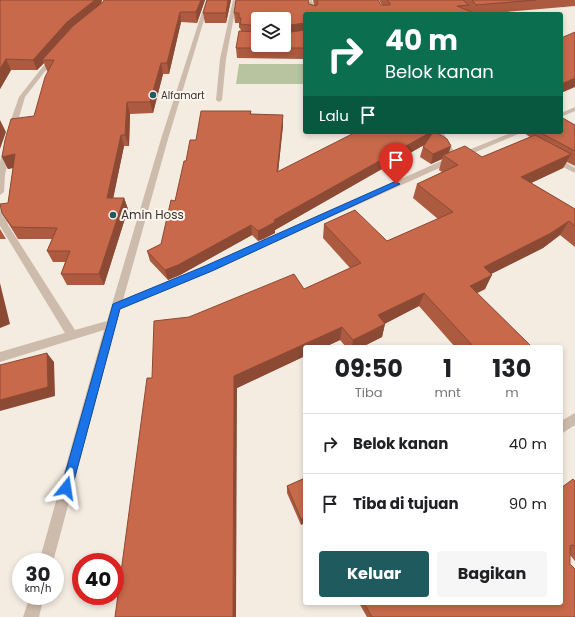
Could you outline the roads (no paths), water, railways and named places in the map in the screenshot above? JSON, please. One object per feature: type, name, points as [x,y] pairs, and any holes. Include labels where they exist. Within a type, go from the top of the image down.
[{"type":"street","points":[[48,553],[111,324],[208,0]]},
{"type":"street","points":[[219,100],[223,59],[236,0]]},
{"type":"street","points":[[310,0],[313,12]]},
{"type":"street","points":[[228,37],[235,38]]},
{"type":"street","points":[[0,192],[0,175],[3,152],[22,97],[58,51]]},
{"type":"street","points":[[563,114],[575,109]]},
{"type":"street","points":[[440,134],[454,158]]},
{"type":"street","points":[[116,307],[208,269],[454,158],[517,135]]},
{"type":"street","points":[[550,156],[575,171]]},
{"type":"street","points":[[0,209],[4,225],[72,335]]},
{"type":"street","points":[[0,357],[111,324]]},
{"type":"street","points":[[563,427],[575,418]]},
{"type":"street","points":[[31,617],[34,605]]},
{"type":"place","name":"Alfamart","points":[[153,95]]},
{"type":"place","name":"Amin Hoss","points":[[113,215]]}]
